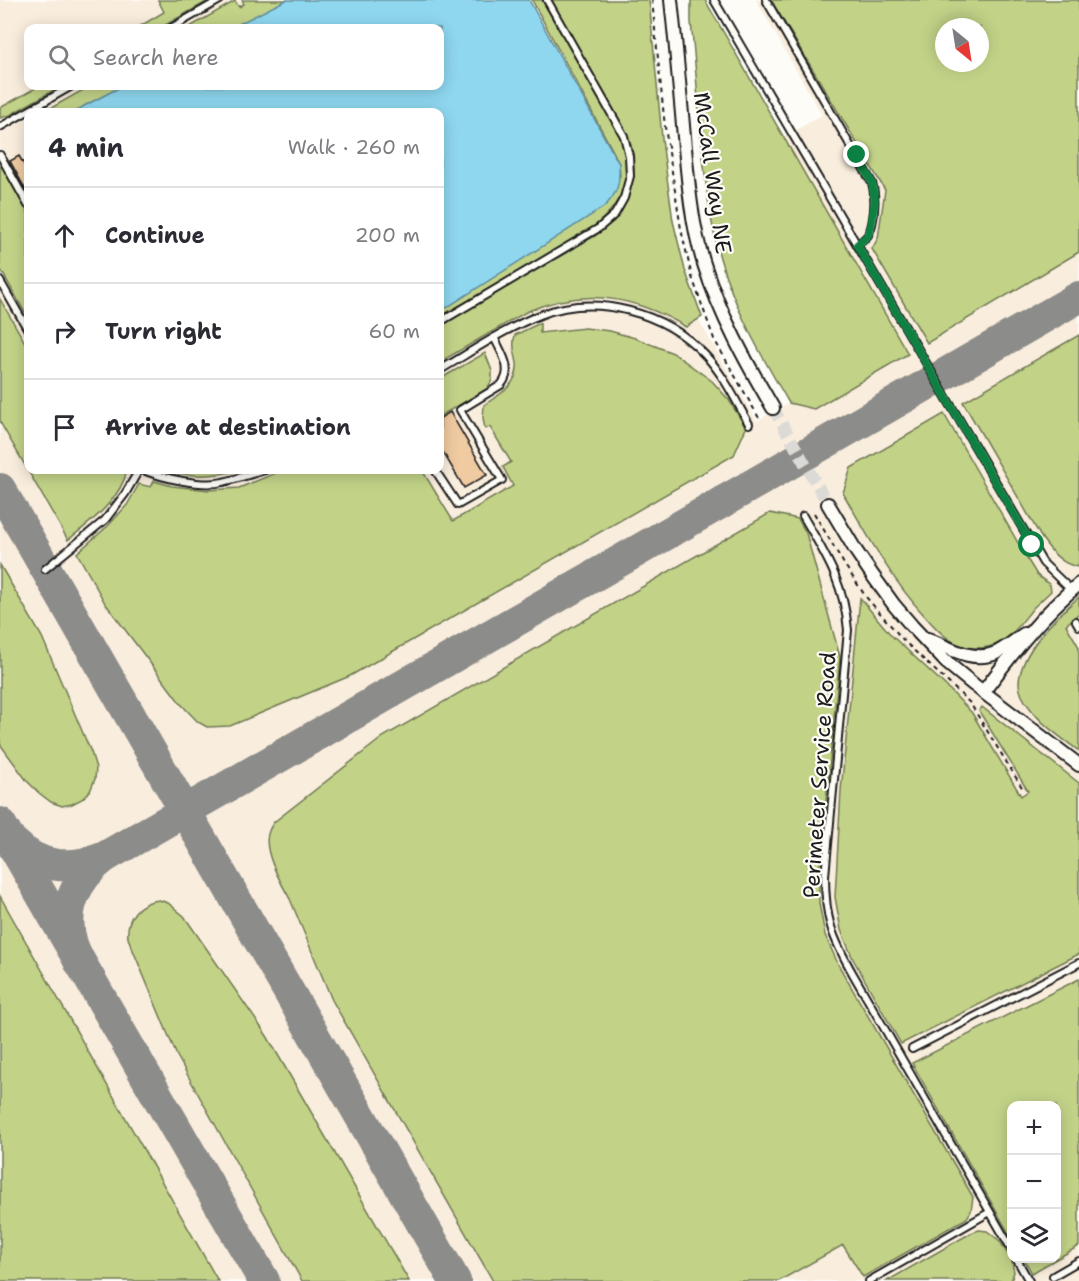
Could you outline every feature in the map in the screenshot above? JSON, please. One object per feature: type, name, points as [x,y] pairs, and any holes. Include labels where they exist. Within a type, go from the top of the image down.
[{"type":"street","name":"McCall Way NE","points":[[671,0],[688,178],[703,262],[731,332],[751,372],[773,408]]},
{"type":"street","points":[[828,504],[856,551],[894,605],[946,662],[1079,765]]},
{"type":"street","points":[[983,692],[1035,627],[1075,587]]},
{"type":"street","points":[[924,637],[966,654],[982,656],[1004,648],[1035,627]]},
{"type":"lane","points":[[178,24],[220,0]]},
{"type":"lane","points":[[444,320],[599,228],[615,214],[624,198],[630,176],[629,156],[624,136],[547,0]]},
{"type":"lane","points":[[714,0],[1043,563],[1075,587]]},
{"type":"lane","points":[[766,0],[872,183],[875,200],[871,227],[868,235],[857,245]]},
{"type":"lane","points":[[33,108],[65,90]]},
{"type":"lane","points":[[0,127],[24,113]]},
{"type":"lane","points":[[0,155],[24,198]]},
{"type":"lane","points":[[0,281],[24,323]]},
{"type":"lane","points":[[444,368],[540,315],[573,307],[592,306],[628,310],[676,331],[705,354],[716,368],[749,424]]},
{"type":"lane","points":[[438,474],[458,505],[502,480],[460,410],[506,380],[507,367],[495,339]]},
{"type":"lane","points":[[45,569],[105,520],[138,474]]},
{"type":"lane","points":[[156,474],[186,482],[220,483],[250,474]]},
{"type":"lane","name":"Perimeter Service Road","points":[[803,516],[839,585],[848,630],[825,876],[826,904],[831,930],[853,974],[1007,1243]]},
{"type":"lane","points":[[912,1049],[1079,963]]},
{"type":"lane","points":[[869,1281],[990,1212]]},
{"type":"lane","points":[[1053,1276],[1079,1261]]},
{"type":"lane","points":[[1019,1263],[1029,1281]]},
{"type":"path","points":[[814,513],[866,597],[913,650],[970,703],[1023,789]]},
{"type":"shaded area","points":[[0,0],[561,0],[641,154],[634,209],[757,421],[789,403],[767,365],[727,170],[822,115],[756,0],[1079,0],[1079,1281],[0,1281]]},
{"type":"green space","points":[[158,0],[210,0],[167,24],[144,24],[164,12]]},
{"type":"green space","points":[[242,0],[288,0],[242,24],[195,24],[235,1],[239,7],[244,4]]},
{"type":"green space","points":[[532,0],[542,0],[618,133],[627,163],[625,185],[615,205],[591,229],[444,315],[444,309],[620,176],[619,164]]},
{"type":"green space","points":[[551,0],[649,0],[663,148],[673,221],[685,270],[702,317],[686,327],[667,316],[628,302],[608,298],[568,299],[526,312],[444,360],[444,324],[595,236],[614,221],[629,195],[634,168],[632,149],[623,126]]},
{"type":"green space","points":[[691,0],[705,0],[908,354],[814,409],[789,403],[741,315],[720,258],[710,213],[704,167]]},
{"type":"green space","points":[[771,0],[1079,0],[1079,252],[927,343],[872,249],[878,238],[885,190]]},
{"type":"green space","points":[[32,90],[54,90],[10,115],[0,118],[0,108]]},
{"type":"green space","points":[[83,90],[116,90],[82,108],[51,108]]},
{"type":"green space","points":[[0,162],[24,206],[24,311],[0,268]]},
{"type":"green space","points":[[0,299],[24,341],[24,464],[0,422]]},
{"type":"green space","points":[[540,323],[540,333],[585,328],[610,331],[635,338],[673,353],[712,381],[729,400],[746,428],[734,455],[350,676],[230,726],[207,727],[198,722],[181,704],[105,603],[77,553],[109,525],[127,505],[139,484],[151,487],[154,481],[172,486],[209,490],[239,488],[273,474],[424,474],[453,521],[513,486],[503,467],[511,462],[490,427],[485,429],[483,418],[484,405],[507,388],[515,377],[517,363],[515,335]]},
{"type":"green space","points":[[1079,335],[1079,567],[1061,560],[1041,537],[963,402]]},
{"type":"green space","points":[[485,353],[492,371],[492,380],[487,389],[444,414],[444,377]]},
{"type":"green space","points":[[944,414],[1037,575],[1050,585],[1051,591],[1012,633],[1001,642],[986,647],[972,648],[959,645],[944,636],[912,601],[890,572],[843,493],[851,468]]},
{"type":"green space","points":[[30,474],[125,474],[120,488],[109,503],[68,540]]},
{"type":"green space","points":[[770,513],[798,519],[806,533],[840,657],[819,873],[819,903],[825,935],[839,966],[973,1197],[971,1211],[967,1218],[863,1277],[843,1245],[779,1281],[493,1281],[332,1000],[290,899],[273,866],[268,847],[269,831],[274,822],[383,737]]},
{"type":"green space","points":[[0,565],[42,637],[96,768],[95,779],[90,791],[82,799],[72,804],[62,806],[51,802],[39,793],[27,781],[0,744]]},
{"type":"green space","points":[[1079,597],[1079,613],[1066,625],[1079,647],[1079,751],[1035,714],[1023,697],[1019,683],[1021,671],[1033,647],[1060,614]]},
{"type":"green space","points":[[860,598],[891,635],[972,713],[1021,796],[1028,791],[979,711],[982,707],[1079,783],[1079,954],[901,1044],[853,959],[841,930],[835,897],[841,791]]},
{"type":"green space","points":[[0,896],[218,1281],[0,1281]]},
{"type":"green space","points":[[159,900],[168,903],[184,916],[267,1036],[409,1281],[302,1281],[177,1056],[128,938],[129,924],[135,912],[145,904]]},
{"type":"green space","points":[[1079,979],[1079,1246],[1061,1256],[1061,1101],[1007,1101],[1007,1230],[912,1063]]},
{"type":"green space","points":[[979,1230],[987,1231],[1000,1241],[1007,1253],[1007,1263],[1012,1263],[1014,1272],[1011,1281],[887,1281]]},
{"type":"green space","points":[[1026,1263],[1049,1263],[1032,1273]]},
{"type":"water","points":[[286,0],[529,0],[619,164],[615,193],[604,207],[444,309],[444,108],[81,108],[114,90],[444,90],[444,24],[239,24]]},
{"type":"building","points":[[19,156],[24,164],[24,187],[10,161]]},
{"type":"building","points":[[450,412],[487,475],[464,488],[444,454],[444,416]]},
{"type":"taxiway","points":[[79,961],[69,931],[70,907],[78,885],[93,866],[103,858],[1079,297]]},
{"type":"taxiway","points":[[0,489],[455,1281]]},
{"type":"taxiway","points":[[0,823],[264,1281]]},
{"type":"taxiway","points":[[13,842],[34,858],[55,865],[78,864],[103,858]]},
{"type":"tunnel","points":[[773,408],[828,504]]},
{"type":"route","points":[[857,155],[872,183],[875,200],[868,235],[857,245],[1032,545]]}]
